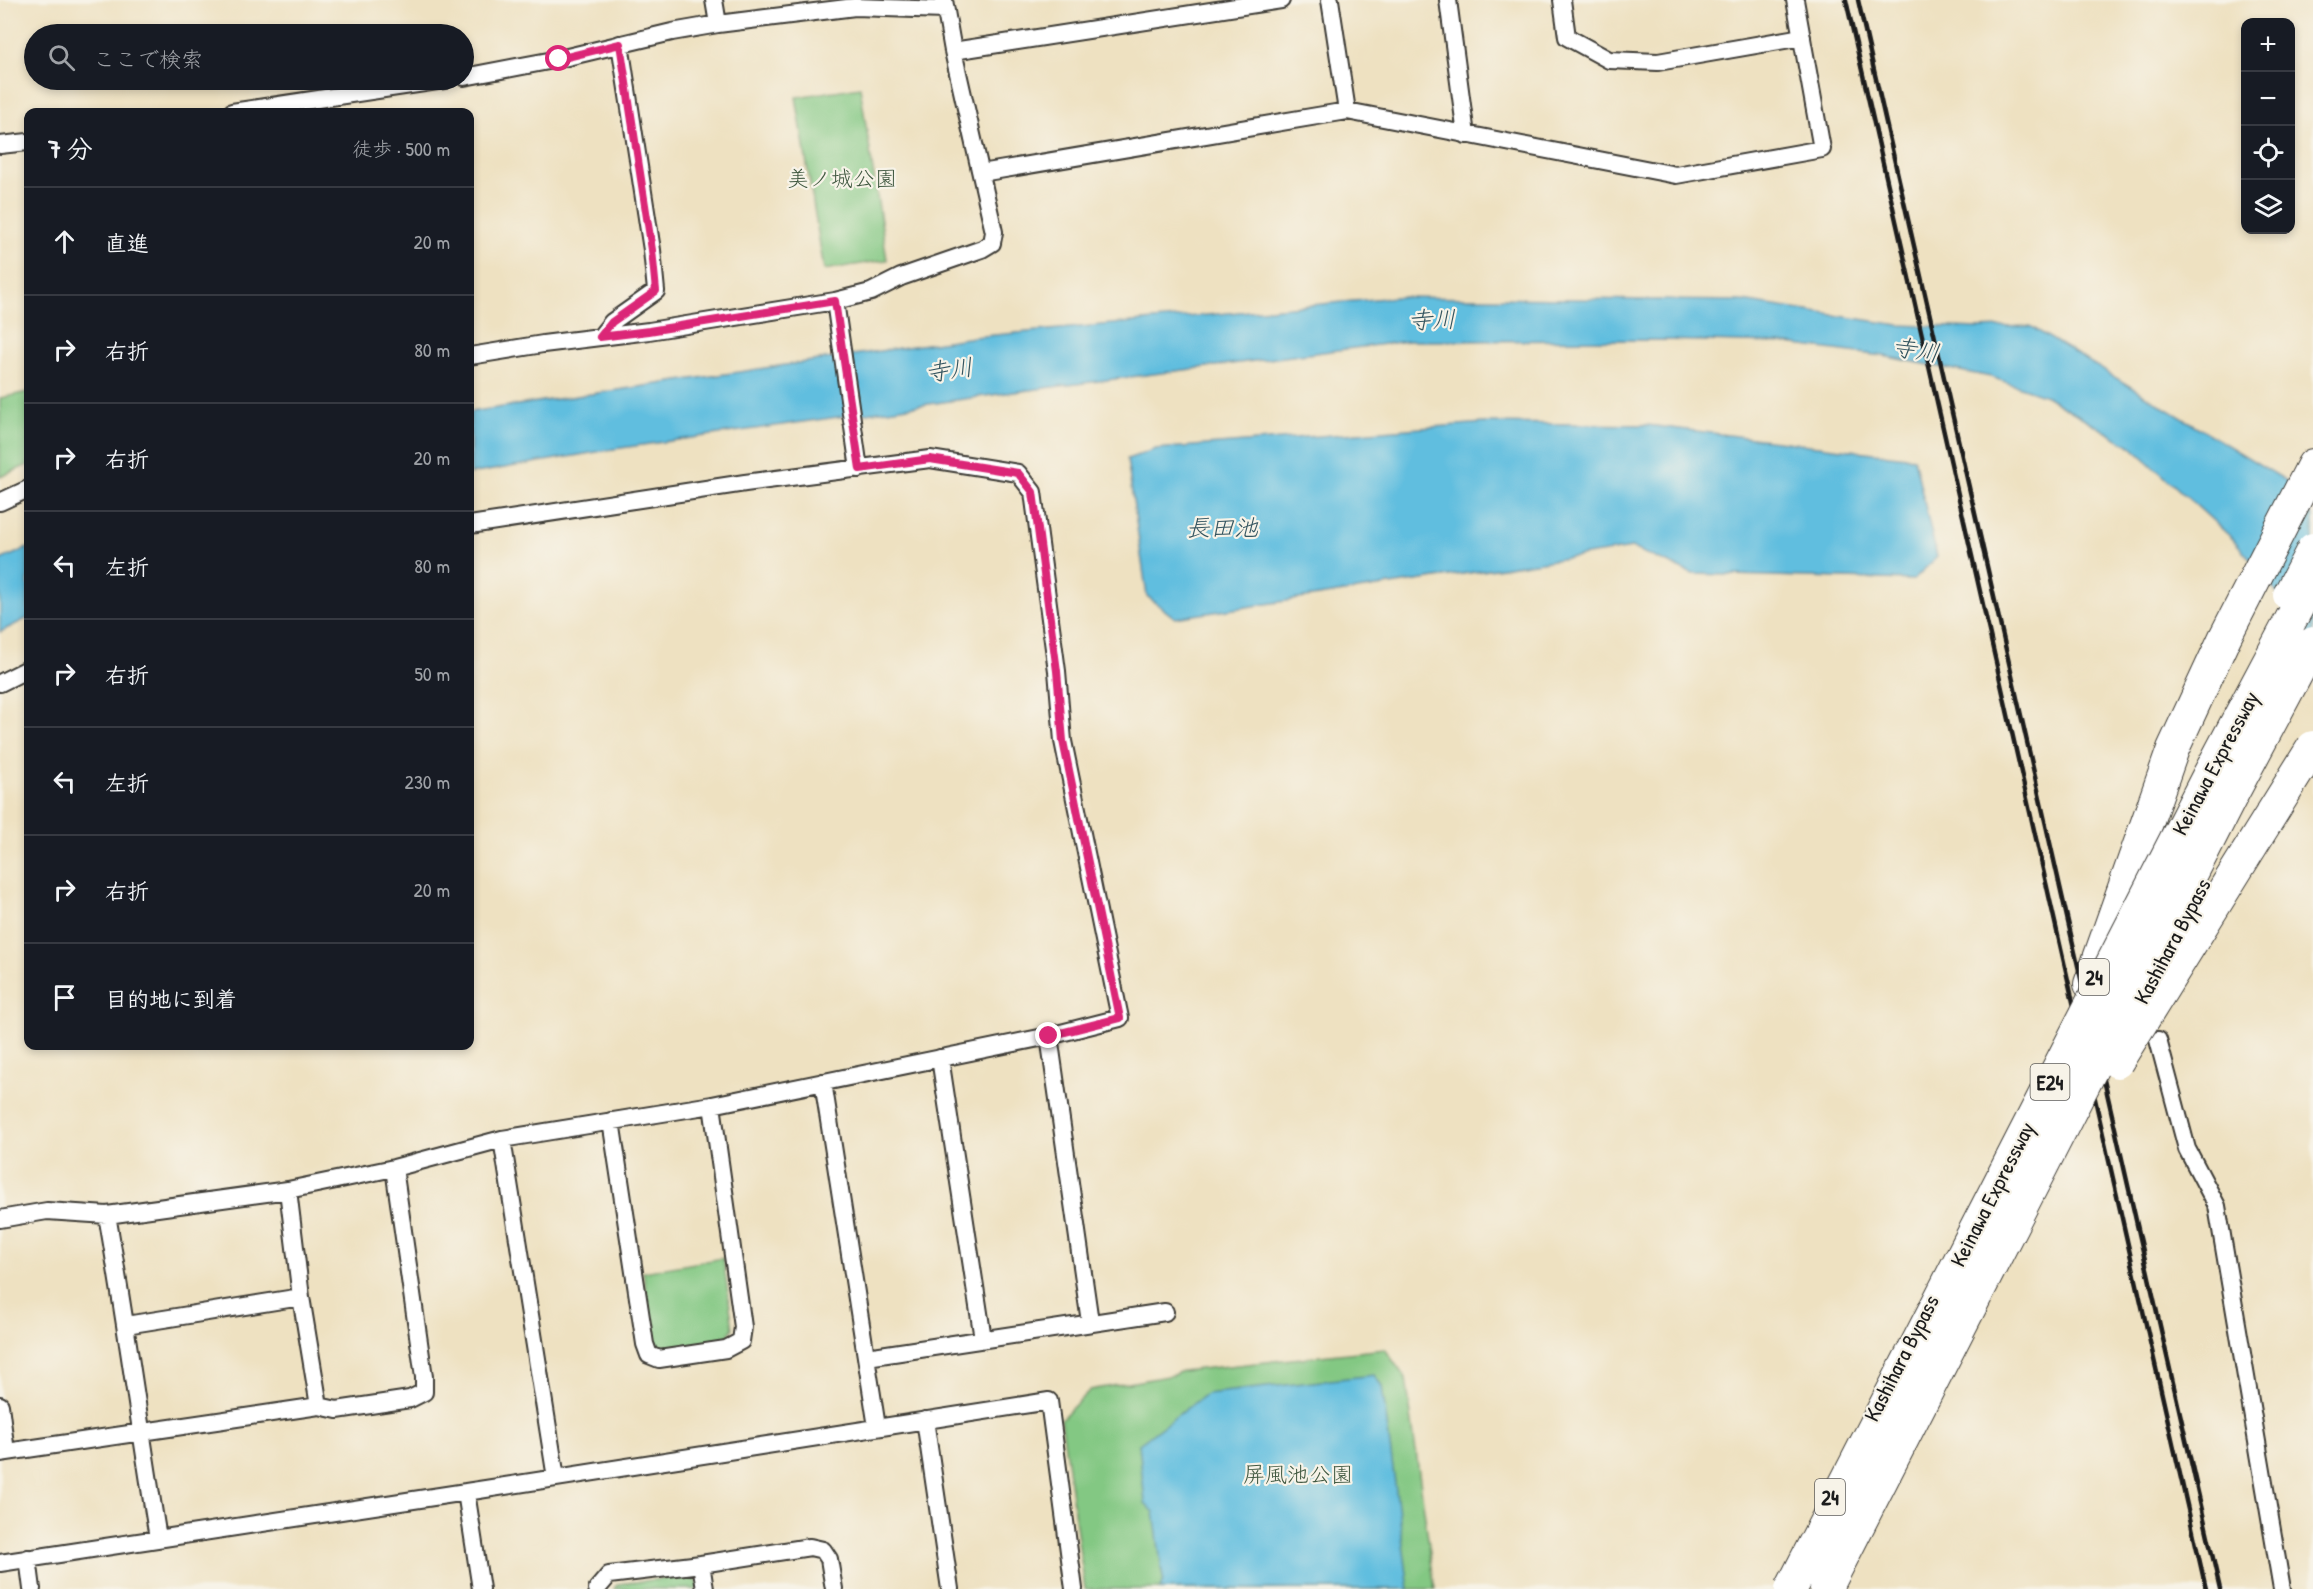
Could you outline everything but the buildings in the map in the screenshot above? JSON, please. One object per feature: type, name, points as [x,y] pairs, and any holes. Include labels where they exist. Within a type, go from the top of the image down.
[{"type":"highway","points":[[2089,988],[2173,749],[2225,637],[2313,465]]},
{"type":"highway","name":"Kashihara Bypass","points":[[1783,1589],[2012,1145],[2089,988],[2313,549]]},
{"type":"highway","name":"Keinawa Expressway","points":[[1791,1589],[2208,776],[2313,578]]},
{"type":"highway","name":"Keinawa Expressway","points":[[1826,1589],[2234,791],[2313,643]]},
{"type":"highway","name":"Kashihara Bypass","points":[[1833,1589],[2052,1166],[2313,676]]},
{"type":"highway","points":[[2052,1166],[2313,747]]},
{"type":"street","points":[[714,0],[718,24]]},
{"type":"street","points":[[953,51],[1281,0]]},
{"type":"street","points":[[1330,0],[1347,111]]},
{"type":"street","points":[[1448,0],[1466,135]]},
{"type":"street","points":[[1563,0],[1568,37],[1610,60],[1658,62],[1802,37]]},
{"type":"street","points":[[981,173],[1347,111],[1676,175],[1822,149],[1795,0]]},
{"type":"street","points":[[474,74],[559,59],[672,32],[718,24],[855,8],[944,5],[994,232],[992,243],[982,249],[901,277],[836,306],[600,337],[474,356]]},
{"type":"street","points":[[600,337],[612,322],[656,291],[652,250],[620,44]]},
{"type":"street","points":[[258,108],[378,90]]},
{"type":"street","points":[[0,145],[24,142]]},
{"type":"street","points":[[836,306],[858,461]]},
{"type":"street","points":[[0,1219],[47,1211],[107,1215],[288,1190],[394,1168],[502,1138],[712,1105],[1049,1036],[1120,1018],[1063,741],[1033,492],[1018,473],[930,459],[858,461],[745,483],[474,524]]},
{"type":"street","points":[[0,502],[24,491]]},
{"type":"street","points":[[0,683],[24,671]]},
{"type":"street","points":[[1049,1036],[1090,1322]]},
{"type":"street","points":[[2158,1040],[2187,1149],[2217,1206],[2282,1589]]},
{"type":"street","points":[[940,1058],[983,1339]]},
{"type":"street","points":[[823,1082],[877,1427]]},
{"type":"street","points":[[611,1121],[645,1344],[649,1354],[659,1359],[682,1356],[726,1349],[741,1341],[744,1327],[712,1105]]},
{"type":"street","points":[[502,1138],[556,1478]]},
{"type":"street","points":[[0,1405],[3,1453],[319,1406],[337,1410],[411,1399],[424,1392],[424,1377],[394,1168]]},
{"type":"street","points":[[288,1190],[301,1297],[319,1406]]},
{"type":"street","points":[[107,1215],[158,1538]]},
{"type":"street","points":[[126,1325],[301,1297]]},
{"type":"street","points":[[867,1357],[1165,1312]]},
{"type":"street","points":[[0,1563],[1049,1401],[1074,1589]]},
{"type":"street","points":[[925,1420],[950,1589]]},
{"type":"street","points":[[466,1492],[481,1589]]},
{"type":"street","points":[[597,1589],[609,1575],[810,1547],[823,1550],[829,1559],[834,1589]]},
{"type":"street","points":[[28,1558],[33,1589]]},
{"type":"street","points":[[701,1564],[705,1589]]},
{"type":"green space","name":"美ノ城公園","points":[[860,87],[887,260],[824,270],[796,97]]},
{"type":"green space","points":[[24,393],[24,467],[0,477],[0,398]]},
{"type":"green space","points":[[723,1258],[733,1328],[725,1340],[660,1351],[654,1341],[643,1272]]},
{"type":"green space","name":"屏風池公園","points":[[1385,1349],[1406,1379],[1435,1589],[1085,1589],[1061,1419],[1090,1390],[1173,1375],[1182,1371]]},
{"type":"green space","points":[[688,1576],[698,1582],[699,1589],[614,1589],[617,1584]]},
{"type":"water","name":"寺川","points":[[1396,297],[1742,301],[1899,325],[1977,328],[2030,326],[2287,481],[2313,517],[2313,650],[2269,581],[2233,539],[2132,447],[2046,396],[1991,377],[1883,356],[1779,343],[1663,340],[1408,341],[1006,393],[614,449],[474,473],[474,411],[974,337]]},
{"type":"water","name":"長田池","points":[[1484,423],[1647,425],[1914,458],[1937,557],[1913,580],[1693,574],[1632,548],[1175,618],[1147,596],[1127,459],[1156,449]]},
{"type":"water","points":[[24,550],[24,620],[0,632],[0,560]]},
{"type":"water","name":"屏風池公園","points":[[1374,1375],[1382,1386],[1409,1589],[1160,1589],[1163,1579],[1154,1512],[1145,1503],[1139,1444],[1206,1394]]},
{"type":"railway","points":[[1846,0],[2206,1589]]},
{"type":"railway","points":[[1858,0],[2220,1589]]},
{"type":"route","points":[[559,59],[620,44],[652,250],[656,291],[612,322],[600,337],[835,301],[860,469],[930,459],[1018,473],[1033,492],[1057,671],[1063,741],[1120,1018],[1049,1036]]}]
